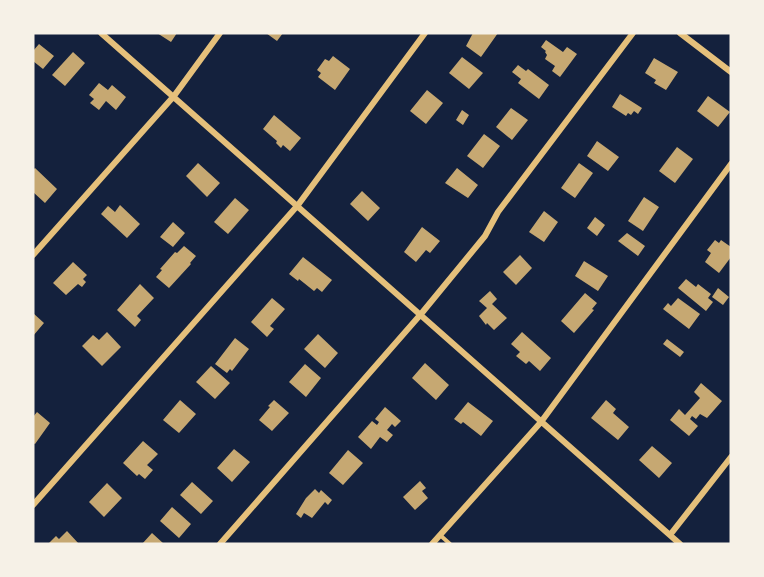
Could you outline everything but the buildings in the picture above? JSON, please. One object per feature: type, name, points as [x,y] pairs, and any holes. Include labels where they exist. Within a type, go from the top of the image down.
[{"type":"street","points":[[101,33],[680,544]]},
{"type":"street","points":[[33,255],[174,96],[220,33]]},
{"type":"street","points":[[33,505],[297,205],[425,33]]},
{"type":"street","points":[[220,544],[422,314],[485,236],[498,212],[633,33]]},
{"type":"street","points":[[680,33],[731,72]]},
{"type":"street","points":[[432,544],[541,422],[731,164]]},
{"type":"street","points":[[670,535],[731,457]]},
{"type":"lane","points":[[440,535],[450,544]]}]
